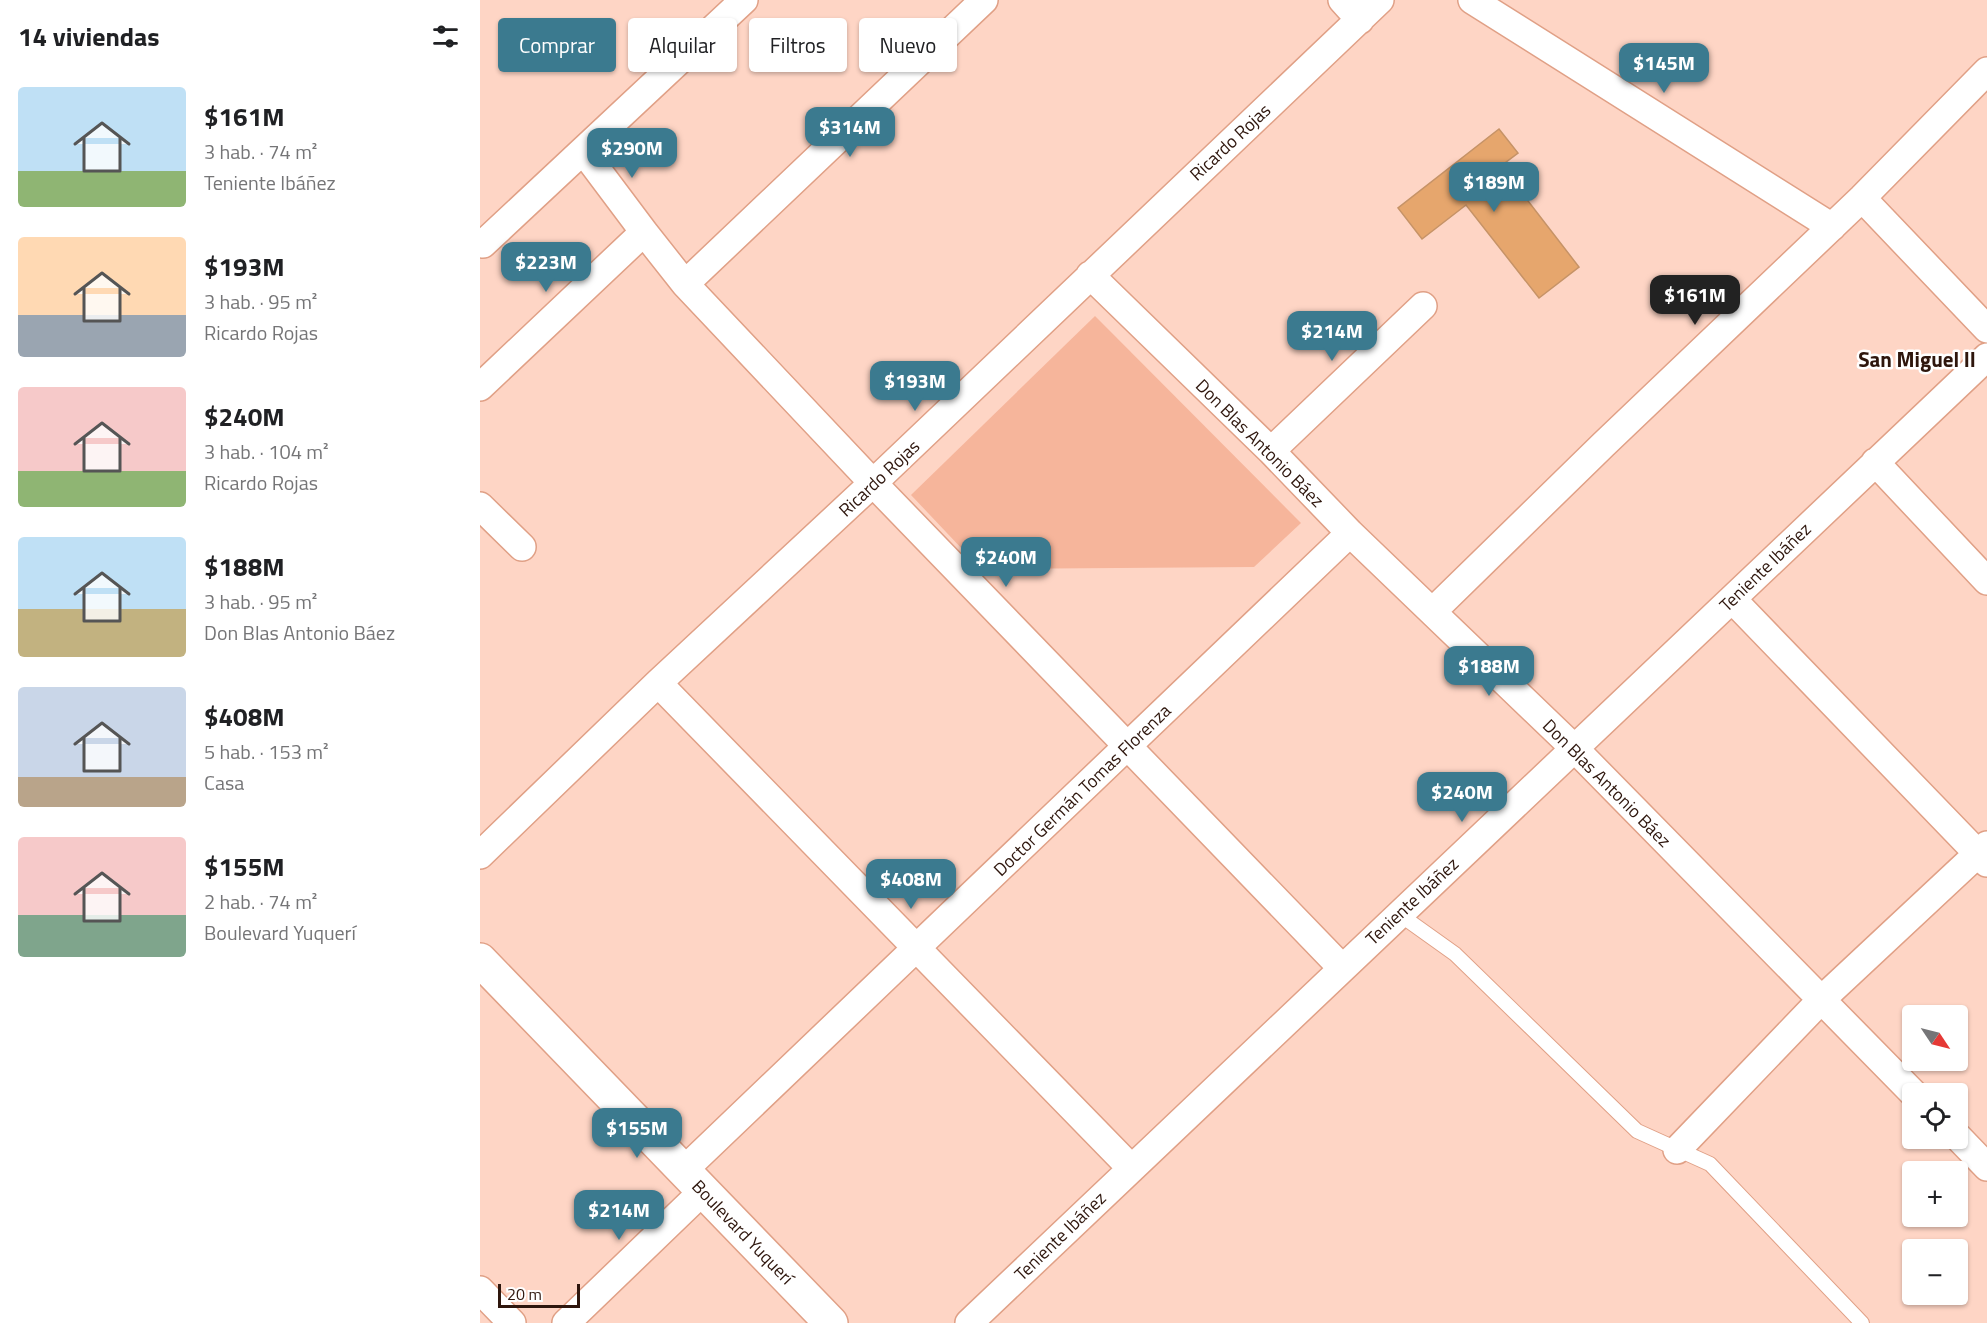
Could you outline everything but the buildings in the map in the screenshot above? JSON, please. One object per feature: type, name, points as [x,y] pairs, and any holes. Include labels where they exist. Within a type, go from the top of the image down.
[{"type":"main road","name":"Boulevard Yuquerí","points":[[480,960],[831,1323]]},
{"type":"street","points":[[483,244],[744,0]]},
{"type":"street","points":[[686,284],[984,0]]},
{"type":"street","points":[[1341,0],[1360,20]]},
{"type":"street","name":"Ricardo Rojas","points":[[480,855],[658,683],[873,483],[1380,0]]},
{"type":"street","points":[[1472,0],[1832,227]]},
{"type":"street","points":[[1433,611],[1862,198],[1987,70]]},
{"type":"street","points":[[584,152],[686,284],[873,483],[1342,968]]},
{"type":"street","points":[[1862,198],[1987,328]]},
{"type":"street","points":[[480,387],[644,232]]},
{"type":"street","name":"Don Blas Antonio Báez","points":[[1090,275],[1271,452],[1350,533],[1574,748],[1903,1083]]},
{"type":"street","points":[[1271,452],[1423,306]]},
{"type":"street","name":"Teniente Ibáñez","points":[[969,1323],[1987,357]]},
{"type":"street","points":[[1875,462],[1987,581]]},
{"type":"street","points":[[480,506],[522,547]]},
{"type":"street","name":"Doctor Germán Tomas Florenza","points":[[566,1323],[693,1181],[916,947],[1350,533]]},
{"type":"street","points":[[1677,1150],[1821,1000],[1984,854],[1732,599]]},
{"type":"street","points":[[658,683],[1131,1168]]},
{"type":"street","points":[[1968,1147],[1987,1167]]},
{"type":"street","points":[[480,1290],[512,1323]]},
{"type":"lane","points":[[1399,914],[1455,954],[1637,1131],[1710,1164],[1862,1323]]},
{"type":"shaded area","points":[[1095,316],[1301,523],[1254,567],[981,569],[911,495]]},
{"type":"district","name":"San Miguel II","points":[[1917,359]]}]
